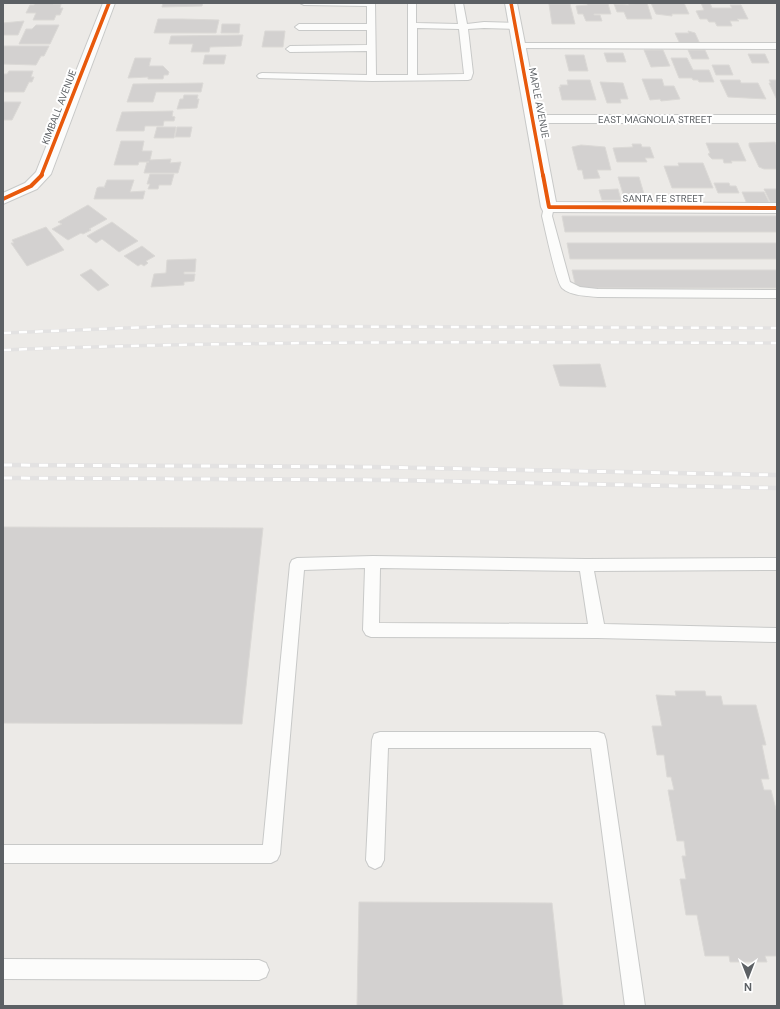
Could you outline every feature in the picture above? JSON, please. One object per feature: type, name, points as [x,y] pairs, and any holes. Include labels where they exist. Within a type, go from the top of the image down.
[{"type":"street","name":"KIMBALL AVENUE","points":[[3,199],[31,186],[43,174],[109,3]]},
{"type":"street","name":"MAPLE AVENUE","points":[[511,3],[549,207]]},
{"type":"street","name":"EAST MAGNOLIA STREET","points":[[532,118],[777,119]]},
{"type":"street","name":"SANTA FE STREET","points":[[549,207],[777,208]]},
{"type":"lane","points":[[304,3],[371,4],[372,78]]},
{"type":"lane","points":[[412,3],[413,78]]},
{"type":"lane","points":[[262,76],[372,78],[468,77],[469,73],[459,3]]},
{"type":"lane","points":[[413,25],[463,27],[484,25],[515,26]]},
{"type":"lane","points":[[299,27],[371,27]]},
{"type":"lane","points":[[519,46],[777,46]]},
{"type":"lane","points":[[290,49],[372,48]]},
{"type":"lane","points":[[549,207],[547,216],[565,284],[572,289],[598,293],[777,294]]},
{"type":"lane","points":[[373,562],[371,630],[597,631],[777,635]]},
{"type":"lane","points":[[3,854],[271,854],[297,564],[373,562],[586,565],[777,564]]},
{"type":"lane","points":[[586,565],[597,631]]},
{"type":"lane","points":[[375,860],[380,740],[598,740],[635,1006]]},
{"type":"lane","points":[[3,969],[259,970]]},
{"type":"building","points":[[35,3],[61,4],[60,8],[63,8],[60,15],[56,15],[54,20],[33,20],[36,13],[26,13],[30,5],[34,5]]},
{"type":"building","points":[[163,3],[203,3],[202,6],[162,7]]},
{"type":"building","points":[[647,3],[652,19],[627,19],[624,12],[617,12],[614,4],[629,5],[628,4]]},
{"type":"building","points":[[651,3],[684,3],[689,14],[672,14],[672,16],[656,14]]},
{"type":"building","points":[[701,3],[710,3],[712,8],[732,8],[730,5],[741,5],[748,19],[737,19],[739,21],[730,21],[732,26],[717,26],[715,22],[709,22],[707,19],[700,19],[696,11],[704,10]]},
{"type":"building","points":[[549,4],[570,4],[575,24],[552,24]]},
{"type":"building","points":[[587,4],[608,4],[611,14],[594,14],[600,15],[602,21],[586,21],[583,14],[578,14],[576,6],[588,5]]},
{"type":"building","points":[[158,19],[219,20],[216,33],[154,33]]},
{"type":"building","points":[[24,21],[18,35],[3,35],[3,23]]},
{"type":"building","points":[[222,24],[240,24],[239,33],[221,33]]},
{"type":"building","points":[[36,25],[59,25],[50,44],[19,44],[26,29],[32,29]]},
{"type":"building","points":[[265,31],[285,31],[283,47],[262,47]]},
{"type":"building","points":[[688,31],[695,33],[700,44],[680,44],[675,33],[689,33]]},
{"type":"building","points":[[243,35],[241,46],[210,47],[209,52],[191,52],[193,44],[169,44],[171,36]]},
{"type":"building","points":[[3,46],[49,46],[44,56],[41,56],[36,65],[3,64]]},
{"type":"building","points":[[644,50],[663,50],[670,66],[651,67]]},
{"type":"building","points":[[688,50],[705,50],[709,59],[692,59]]},
{"type":"building","points":[[604,53],[623,53],[626,62],[607,62]]},
{"type":"building","points":[[748,54],[765,54],[769,63],[752,63]]},
{"type":"building","points":[[205,55],[226,55],[224,64],[203,64]]},
{"type":"building","points":[[565,55],[584,55],[588,71],[569,71]]},
{"type":"building","points":[[135,58],[151,58],[149,66],[163,66],[169,72],[168,75],[164,75],[163,79],[148,79],[148,77],[128,78]]},
{"type":"building","points":[[671,58],[687,58],[693,70],[709,70],[714,82],[699,82],[698,80],[693,80],[692,78],[679,78]]},
{"type":"building","points":[[712,65],[729,65],[733,75],[716,75]]},
{"type":"building","points":[[9,71],[33,71],[31,77],[34,77],[32,82],[29,82],[24,92],[3,92],[3,74],[7,74]]},
{"type":"building","points":[[642,79],[662,79],[664,86],[674,86],[680,99],[661,101],[660,99],[650,100]]},
{"type":"building","points":[[567,80],[590,80],[596,100],[562,100],[559,87],[561,87],[560,85],[568,85]]},
{"type":"building","points":[[720,80],[740,80],[741,83],[758,83],[766,99],[728,97]]},
{"type":"building","points":[[769,80],[777,80],[777,100],[769,83],[771,83]]},
{"type":"building","points":[[600,82],[623,83],[628,99],[620,99],[621,103],[607,103]]},
{"type":"building","points":[[203,83],[201,92],[156,92],[153,102],[127,102],[133,84]]},
{"type":"building","points":[[184,95],[198,95],[197,99],[199,99],[197,108],[177,109],[180,99],[183,99]]},
{"type":"building","points":[[3,102],[21,102],[12,120],[3,120]]},
{"type":"building","points":[[173,111],[172,116],[175,117],[174,121],[164,121],[163,126],[145,126],[144,131],[116,131],[122,112]]},
{"type":"building","points":[[157,127],[176,127],[174,138],[154,138]]},
{"type":"building","points":[[177,127],[192,127],[190,137],[175,137]]},
{"type":"building","points":[[121,141],[144,141],[142,151],[152,151],[150,160],[171,159],[170,163],[181,162],[178,173],[144,173],[147,162],[139,162],[138,165],[114,165]]},
{"type":"building","points":[[775,142],[777,147],[777,169],[764,169],[759,167],[749,143]]},
{"type":"building","points":[[706,143],[738,143],[746,161],[731,161],[732,163],[724,163],[723,159],[712,159],[708,154],[710,153]]},
{"type":"building","points":[[632,144],[641,144],[642,147],[650,147],[654,158],[645,158],[647,162],[617,162],[613,148],[633,147]]},
{"type":"building","points":[[581,145],[605,147],[611,170],[597,170],[600,178],[584,179],[582,170],[578,170],[572,147]]},
{"type":"building","points":[[678,163],[703,163],[713,188],[672,188],[664,166],[679,166]]},
{"type":"building","points":[[150,174],[174,174],[171,185],[159,185],[158,189],[148,189],[150,184],[147,184]]},
{"type":"building","points":[[618,177],[639,177],[644,194],[623,194]]},
{"type":"building","points":[[107,180],[134,180],[130,192],[145,191],[143,199],[94,199],[97,188],[104,188]]},
{"type":"building","points":[[714,183],[729,183],[730,186],[736,186],[739,193],[718,193]]},
{"type":"building","points":[[618,189],[621,200],[602,200],[599,190]]},
{"type":"building","points":[[764,189],[777,189],[777,204],[771,204]]},
{"type":"building","points":[[742,192],[764,192],[770,204],[747,204]]},
{"type":"building","points":[[88,205],[107,219],[89,229],[91,230],[83,234],[81,233],[68,240],[52,229],[62,224],[58,222]]},
{"type":"building","points":[[562,216],[777,216],[777,232],[565,232]]},
{"type":"building","points":[[112,222],[138,241],[119,252],[102,239],[96,243],[87,236]]},
{"type":"building","points":[[46,227],[64,250],[27,266],[11,243],[14,243],[12,240]]},
{"type":"building","points":[[567,243],[777,243],[777,259],[570,259]]},
{"type":"building","points":[[142,246],[155,256],[146,261],[148,263],[144,266],[141,264],[138,266],[124,256]]},
{"type":"building","points":[[196,259],[195,272],[184,272],[184,274],[195,274],[194,281],[184,282],[184,285],[151,287],[154,274],[166,273],[167,260]]},
{"type":"building","points":[[91,269],[109,285],[98,291],[80,275]]},
{"type":"building","points":[[572,270],[777,270],[777,288],[576,288]]},
{"type":"building","points":[[600,364],[606,387],[560,386],[553,365]]},
{"type":"building","points":[[3,527],[263,528],[242,724],[3,723]]},
{"type":"building","points":[[675,691],[705,691],[706,696],[721,696],[723,705],[756,705],[766,745],[762,745],[769,779],[761,779],[764,790],[771,790],[777,813],[777,956],[765,956],[767,962],[730,962],[729,956],[705,956],[697,915],[686,915],[680,879],[686,879],[682,856],[686,856],[684,841],[677,841],[668,790],[674,790],[671,777],[667,777],[664,755],[657,755],[652,726],[662,726],[656,695],[676,696]]},
{"type":"building","points":[[359,902],[552,903],[563,1006],[357,1006]]},
{"type":"railway","points":[[3,333],[175,326],[777,328]]},
{"type":"railway","points":[[3,350],[293,343],[777,343]]},
{"type":"railway","points":[[3,465],[372,467],[777,475]]},
{"type":"railway","points":[[3,478],[390,480],[777,488]]},
{"type":"cycle path","points":[[3,199],[31,186],[43,174],[109,3]]},
{"type":"cycle path","points":[[511,3],[549,207],[777,208]]}]
